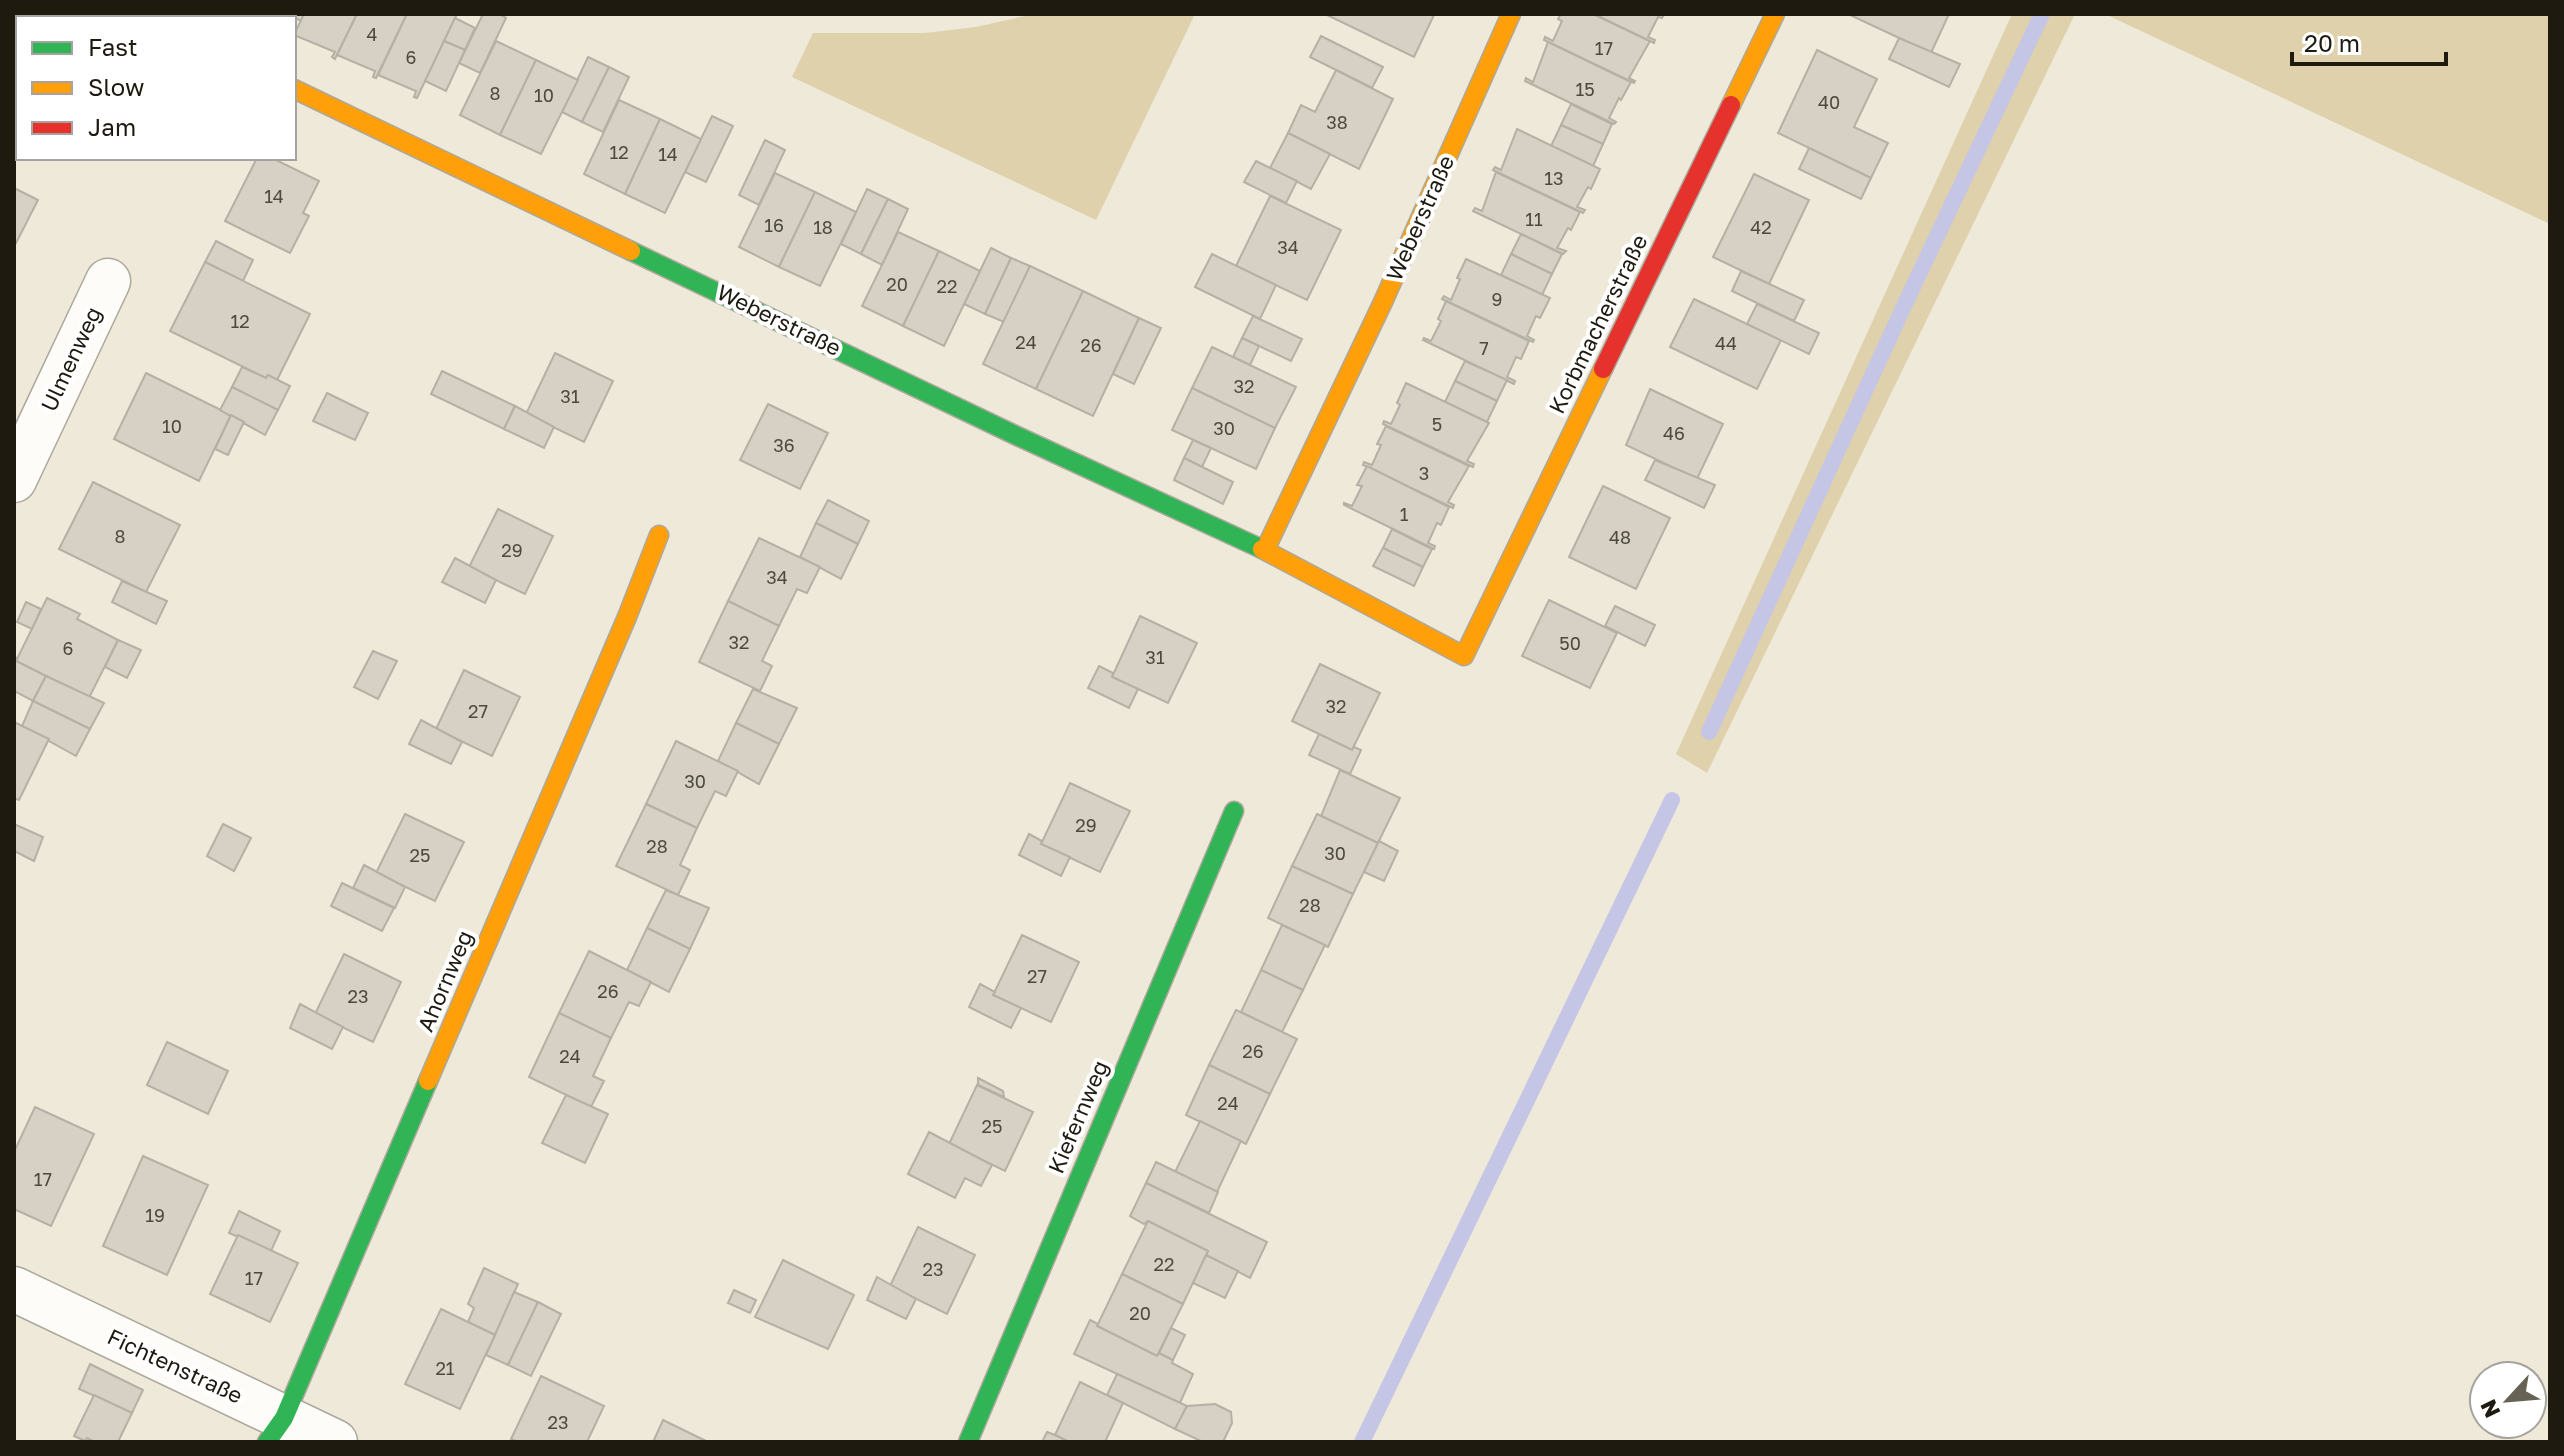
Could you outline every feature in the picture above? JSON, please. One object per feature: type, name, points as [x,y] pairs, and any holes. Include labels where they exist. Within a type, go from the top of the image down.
[{"type":"street","name":"Weberstraße","points":[[1265,550],[1383,302],[1511,14]]},
{"type":"street","name":"Korbmacherstraße","points":[[1464,656],[1775,14]]},
{"type":"street","name":"Weberstraße","points":[[296,90],[1015,435],[1265,550],[1464,656]]},
{"type":"street","name":"Ulmenweg","points":[[14,480],[108,281]]},
{"type":"street","name":"Ahornweg","points":[[275,1430],[615,646],[659,535]]},
{"type":"street","name":"Kiefernweg","points":[[968,1442],[1234,811]]},
{"type":"street","name":"Fichtenstraße","points":[[14,1289],[275,1430],[335,1442]]},
{"type":"shaded area","points":[[1034,14],[1195,14],[1096,220],[792,77],[813,33],[925,33],[976,27]]},
{"type":"shaded area","points":[[2012,14],[2075,14],[1707,773],[1676,754]]},
{"type":"shaded area","points":[[2105,14],[2550,14],[2550,224]]},
{"type":"building","points":[[287,14],[304,14],[301,21]]},
{"type":"building","points":[[304,14],[357,14],[335,59],[332,57],[335,52],[296,36]]},
{"type":"building","points":[[357,14],[407,14],[376,78],[373,77],[375,71],[337,55]]},
{"type":"building","points":[[407,14],[457,14],[417,98],[414,97],[416,91],[378,75]]},
{"type":"building","points":[[483,14],[499,14],[506,18],[480,73],[459,63]]},
{"type":"building","points":[[1325,14],[1433,14],[1434,15],[1414,57]]},
{"type":"building","points":[[1561,14],[1593,14],[1650,41],[1629,78],[1634,83],[1544,40],[1545,37],[1553,41],[1562,21],[1558,19]]},
{"type":"building","points":[[1594,14],[1664,14],[1662,18],[1658,17],[1648,37],[1655,40],[1654,43]]},
{"type":"building","points":[[1848,14],[1949,14],[1931,53]]},
{"type":"building","points":[[455,18],[475,28],[465,50],[444,41]]},
{"type":"building","points":[[1321,36],[1383,67],[1372,88],[1310,57]]},
{"type":"building","points":[[1899,38],[1960,64],[1949,87],[1889,59]]},
{"type":"building","points":[[444,41],[465,50],[446,91],[425,81]]},
{"type":"building","points":[[496,41],[536,60],[500,135],[460,115]]},
{"type":"building","points":[[1548,42],[1631,82],[1609,118],[1616,122],[1614,124],[1525,81],[1526,78],[1533,82]]},
{"type":"building","points":[[1817,50],[1877,79],[1854,127],[1888,143],[1871,178],[1778,133]]},
{"type":"building","points":[[14,56],[16,132],[14,131]]},
{"type":"building","points":[[588,57],[609,67],[582,122],[562,112]]},
{"type":"building","points":[[536,60],[578,80],[541,154],[500,135]]},
{"type":"building","points":[[609,67],[629,77],[603,132],[582,122]]},
{"type":"building","points":[[1336,70],[1393,99],[1359,169],[1288,133],[1301,105],[1315,112]]},
{"type":"building","points":[[619,100],[660,119],[625,194],[584,174]]},
{"type":"building","points":[[1571,104],[1612,124],[1603,144],[1561,125]]},
{"type":"building","points":[[712,116],[733,126],[706,182],[685,172]]},
{"type":"building","points":[[660,119],[701,139],[665,213],[625,194]]},
{"type":"building","points":[[1561,125],[1603,144],[1593,166],[1551,146]]},
{"type":"building","points":[[1517,129],[1600,169],[1591,189],[1588,187],[1577,207],[1585,210],[1583,213],[1493,170],[1495,167],[1501,170]]},
{"type":"building","points":[[1288,133],[1330,154],[1311,189],[1270,168]]},
{"type":"building","points":[[765,140],[785,150],[759,205],[739,195]]},
{"type":"building","points":[[1809,148],[1871,178],[1861,199],[1799,169]]},
{"type":"building","points":[[256,160],[276,160],[319,181],[303,213],[309,216],[290,253],[225,221]]},
{"type":"building","points":[[1256,161],[1297,181],[1286,203],[1244,182]]},
{"type":"building","points":[[1496,172],[1580,212],[1557,248],[1566,251],[1563,254],[1473,211],[1475,208],[1482,211]]},
{"type":"building","points":[[775,173],[815,192],[779,267],[739,247]]},
{"type":"building","points":[[1754,174],[1809,200],[1769,284],[1713,257]]},
{"type":"building","points":[[14,188],[38,200],[14,247]]},
{"type":"building","points":[[867,189],[888,199],[861,254],[841,244]]},
{"type":"building","points":[[815,192],[856,212],[820,286],[779,267]]},
{"type":"building","points":[[1270,196],[1341,230],[1307,300],[1236,266]]},
{"type":"building","points":[[888,199],[908,209],[882,265],[861,254]]},
{"type":"building","points":[[898,232],[939,251],[903,326],[862,306]]},
{"type":"building","points":[[1521,234],[1562,254],[1552,274],[1511,254]]},
{"type":"building","points":[[216,241],[253,260],[243,281],[205,262]]},
{"type":"building","points":[[991,248],[1011,258],[985,314],[964,304]]},
{"type":"building","points":[[939,251],[980,271],[944,346],[903,326]]},
{"type":"building","points":[[1212,254],[1276,285],[1260,319],[1195,287]]},
{"type":"building","points":[[1511,254],[1552,274],[1542,295],[1501,275]]},
{"type":"building","points":[[1011,258],[1030,266],[1004,322],[985,314]]},
{"type":"building","points":[[1466,259],[1550,298],[1540,318],[1536,316],[1527,336],[1533,342],[1442,299],[1444,296],[1451,300]]},
{"type":"building","points":[[205,262],[310,314],[277,380],[268,375],[266,378],[170,331]]},
{"type":"building","points":[[1030,266],[1083,291],[1036,389],[983,364]]},
{"type":"building","points":[[1741,271],[1804,300],[1794,321],[1732,291]]},
{"type":"building","points":[[1083,291],[1139,318],[1093,416],[1036,389]]},
{"type":"building","points":[[1694,299],[1781,340],[1757,389],[1670,347]]},
{"type":"building","points":[[1446,301],[1529,341],[1521,359],[1516,357],[1507,377],[1515,381],[1514,384],[1423,340],[1431,341]]},
{"type":"building","points":[[1757,304],[1819,333],[1809,354],[1747,324]]},
{"type":"building","points":[[1253,316],[1302,339],[1291,361],[1242,338]]},
{"type":"building","points":[[1139,318],[1161,328],[1134,384],[1113,374]]},
{"type":"building","points":[[1242,338],[1259,346],[1250,365],[1233,357]]},
{"type":"building","points":[[1212,347],[1296,387],[1275,428],[1192,388]]},
{"type":"building","points":[[555,353],[613,381],[584,442],[526,414]]},
{"type":"building","points":[[1465,361],[1507,380],[1497,401],[1455,381]]},
{"type":"building","points":[[242,367],[290,386],[278,410],[232,387]]},
{"type":"building","points":[[442,371],[515,406],[504,429],[431,394]]},
{"type":"building","points":[[146,373],[231,415],[199,481],[114,439]]},
{"type":"building","points":[[1455,381],[1497,401],[1487,422],[1445,402]]},
{"type":"building","points":[[1406,383],[1489,423],[1467,461],[1474,464],[1473,467],[1383,424],[1384,421],[1391,424]]},
{"type":"building","points":[[232,387],[278,410],[265,435],[220,410]]},
{"type":"building","points":[[1192,388],[1275,428],[1256,469],[1172,430]]},
{"type":"building","points":[[1650,389],[1723,424],[1697,479],[1626,445]]},
{"type":"building","points":[[327,393],[368,413],[355,440],[313,421]]},
{"type":"building","points":[[768,404],[828,433],[800,489],[740,460]]},
{"type":"building","points":[[515,406],[554,427],[544,448],[504,429]]},
{"type":"building","points":[[231,415],[244,422],[228,455],[215,449]]},
{"type":"building","points":[[1386,426],[1469,466],[1448,502],[1454,505],[1453,508],[1363,465],[1364,462],[1372,465]]},
{"type":"building","points":[[1193,440],[1211,448],[1202,467],[1184,458]]},
{"type":"building","points":[[1184,458],[1233,482],[1223,504],[1174,480]]},
{"type":"building","points":[[1655,460],[1715,485],[1704,508],[1645,480]]},
{"type":"building","points":[[1367,466],[1449,507],[1428,543],[1435,546],[1434,549],[1344,505],[1352,506],[1362,486],[1357,485]]},
{"type":"building","points":[[93,482],[180,525],[146,592],[59,549]]},
{"type":"building","points":[[1603,486],[1670,518],[1636,589],[1569,557]]},
{"type":"building","points":[[828,500],[869,521],[858,544],[816,523]]},
{"type":"building","points":[[498,509],[553,536],[525,594],[469,567]]},
{"type":"building","points":[[816,523],[858,544],[841,579],[800,557]]},
{"type":"building","points":[[1392,529],[1432,549],[1423,567],[1383,548]]},
{"type":"building","points":[[759,538],[820,567],[807,593],[797,589],[779,626],[728,601]]},
{"type":"building","points":[[1383,548],[1423,567],[1414,586],[1373,566]]},
{"type":"building","points":[[455,558],[496,580],[485,603],[442,582]]},
{"type":"building","points":[[122,581],[167,601],[156,624],[112,602]]},
{"type":"building","points":[[47,598],[80,614],[77,619],[118,640],[89,698],[16,661]]},
{"type":"building","points":[[1549,600],[1617,633],[1590,688],[1522,656]]},
{"type":"building","points":[[728,601],[779,626],[762,661],[772,666],[760,691],[699,662]]},
{"type":"building","points":[[26,602],[41,609],[32,629],[17,622]]},
{"type":"building","points":[[1615,606],[1655,625],[1645,646],[1605,626]]},
{"type":"building","points":[[1140,616],[1197,643],[1168,703],[1112,677]]},
{"type":"building","points":[[118,640],[141,650],[127,678],[105,667]]},
{"type":"building","points":[[373,651],[397,661],[378,699],[354,687]]},
{"type":"building","points":[[14,657],[16,661],[46,676],[33,701],[14,691]]},
{"type":"building","points":[[1320,664],[1380,693],[1352,750],[1292,721]]},
{"type":"building","points":[[1099,666],[1113,673],[1112,677],[1138,689],[1129,708],[1088,688]]},
{"type":"building","points":[[464,670],[520,697],[492,756],[436,729]]},
{"type":"building","points":[[46,676],[104,703],[90,729],[33,701]]},
{"type":"building","points":[[753,689],[797,708],[779,744],[736,723]]},
{"type":"building","points":[[33,701],[90,729],[76,756],[22,726]]},
{"type":"building","points":[[421,720],[462,742],[451,764],[409,744]]},
{"type":"building","points":[[14,722],[49,739],[19,800],[14,798]]},
{"type":"building","points":[[736,723],[779,744],[759,784],[718,761]]},
{"type":"building","points":[[1319,734],[1352,750],[1354,747],[1361,750],[1350,774],[1309,755]]},
{"type":"building","points":[[676,741],[738,771],[726,796],[715,791],[697,828],[646,804]]},
{"type":"building","points":[[1340,770],[1400,798],[1378,843],[1321,816]]},
{"type":"building","points":[[1070,783],[1130,811],[1100,872],[1041,844]]},
{"type":"building","points":[[646,804],[697,828],[680,865],[690,870],[678,895],[616,866]]},
{"type":"building","points":[[405,814],[464,842],[435,901],[376,873]]},
{"type":"building","points":[[1317,814],[1378,843],[1353,894],[1292,866]]},
{"type":"building","points":[[14,824],[43,837],[34,861],[14,851]]},
{"type":"building","points":[[223,824],[251,838],[234,871],[207,856]]},
{"type":"building","points":[[1029,834],[1042,841],[1041,844],[1070,857],[1061,876],[1019,855]]},
{"type":"building","points":[[1379,841],[1398,851],[1384,881],[1364,872]]},
{"type":"building","points":[[364,865],[405,887],[395,908],[353,888]]},
{"type":"building","points":[[1292,866],[1353,894],[1328,947],[1268,918]]},
{"type":"building","points":[[342,883],[394,908],[382,931],[331,906]]},
{"type":"building","points":[[666,890],[709,908],[690,949],[647,928]]},
{"type":"building","points":[[1282,925],[1325,945],[1303,990],[1261,970]]},
{"type":"building","points":[[647,928],[690,949],[669,992],[627,970]]},
{"type":"building","points":[[1022,935],[1079,962],[1051,1022],[993,995]]},
{"type":"building","points":[[589,951],[651,982],[639,1006],[629,1002],[611,1038],[559,1013]]},
{"type":"building","points":[[344,954],[401,982],[373,1042],[315,1014]]},
{"type":"building","points":[[1261,970],[1303,990],[1282,1032],[1241,1012]]},
{"type":"building","points":[[980,984],[995,992],[993,995],[1021,1008],[1011,1028],[969,1007]]},
{"type":"building","points":[[300,1004],[343,1027],[332,1049],[290,1028]]},
{"type":"building","points":[[1236,1010],[1297,1039],[1270,1094],[1209,1065]]},
{"type":"building","points":[[559,1013],[611,1038],[593,1076],[604,1081],[591,1107],[529,1077]]},
{"type":"building","points":[[167,1042],[228,1071],[208,1114],[147,1085]]},
{"type":"building","points":[[1209,1065],[1270,1094],[1246,1144],[1186,1115]]},
{"type":"building","points":[[978,1078],[1003,1091],[1004,1097],[978,1085]]},
{"type":"building","points":[[977,1085],[1033,1112],[1005,1171],[949,1144]]},
{"type":"building","points":[[566,1095],[608,1114],[585,1163],[542,1143]]},
{"type":"building","points":[[35,1107],[94,1134],[51,1226],[14,1209],[14,1152]]},
{"type":"building","points":[[1200,1121],[1241,1141],[1217,1192],[1175,1172]]},
{"type":"building","points":[[929,1132],[992,1165],[981,1186],[965,1178],[955,1198],[908,1174]]},
{"type":"building","points":[[143,1156],[208,1185],[167,1275],[103,1246]]},
{"type":"building","points":[[1156,1162],[1218,1192],[1209,1213],[1146,1183]]},
{"type":"building","points":[[1146,1183],[1267,1242],[1250,1278],[1206,1255],[1208,1251],[1148,1221],[1144,1224],[1130,1216]]},
{"type":"building","points":[[239,1211],[280,1231],[271,1251],[229,1233]]},
{"type":"building","points":[[1148,1221],[1208,1251],[1183,1304],[1122,1274]]},
{"type":"building","points":[[918,1227],[975,1255],[947,1314],[890,1286]]},
{"type":"building","points":[[238,1235],[298,1263],[270,1322],[210,1294]]},
{"type":"building","points":[[1206,1255],[1238,1271],[1225,1298],[1193,1283]]},
{"type":"building","points":[[783,1260],[854,1295],[828,1349],[755,1317]]},
{"type":"building","points":[[484,1268],[518,1284],[495,1335],[468,1322],[474,1308],[468,1304]]},
{"type":"building","points":[[1122,1274],[1183,1304],[1157,1356],[1097,1326]]},
{"type":"building","points":[[877,1277],[916,1299],[906,1319],[867,1300]]},
{"type":"building","points":[[734,1290],[756,1300],[750,1313],[728,1303]]},
{"type":"building","points":[[514,1292],[538,1302],[508,1365],[486,1355]]},
{"type":"building","points":[[538,1302],[561,1314],[531,1376],[508,1365]]},
{"type":"building","points":[[441,1309],[495,1335],[460,1409],[405,1384]]},
{"type":"building","points":[[1090,1320],[1157,1356],[1159,1353],[1173,1360],[1172,1363],[1193,1374],[1180,1403],[1074,1354]]},
{"type":"building","points":[[1171,1328],[1185,1335],[1173,1360],[1159,1353]]},
{"type":"building","points":[[90,1364],[143,1390],[132,1413],[79,1389]]},
{"type":"building","points":[[1117,1374],[1187,1406],[1175,1429],[1107,1395]]},
{"type":"building","points":[[541,1376],[604,1406],[587,1442],[518,1442],[511,1439]]},
{"type":"building","points":[[1080,1382],[1123,1403],[1105,1442],[1069,1442],[1055,1435]]},
{"type":"building","points":[[94,1395],[132,1413],[118,1442],[95,1442],[87,1438],[85,1441],[74,1436]]},
{"type":"building","points":[[1215,1404],[1231,1412],[1232,1423],[1223,1442],[1203,1442],[1175,1429],[1187,1406]]},
{"type":"building","points":[[663,1420],[708,1442],[653,1442]]},
{"type":"building","points":[[1047,1432],[1055,1435],[1069,1442],[1042,1442]]},
{"type":"waterway","points":[[1709,732],[1903,308],[2042,14]]},
{"type":"waterway","points":[[1362,1442],[1672,800]]},
{"type":"traffic: fast","points":[[631,251],[1262,549]]},
{"type":"traffic: fast","points":[[968,1442],[1234,811]]},
{"type":"traffic: fast","points":[[267,1442],[284,1418],[428,1081]]},
{"type":"traffic: slow","points":[[1265,550],[1383,302],[1511,14]]},
{"type":"traffic: slow","points":[[1731,105],[1775,14]]},
{"type":"traffic: slow","points":[[296,90],[631,251]]},
{"type":"traffic: slow","points":[[1262,549],[1464,656],[1603,369]]},
{"type":"traffic: slow","points":[[428,1081],[627,617],[659,535]]},
{"type":"traffic: jam","points":[[1603,369],[1731,105]]}]
